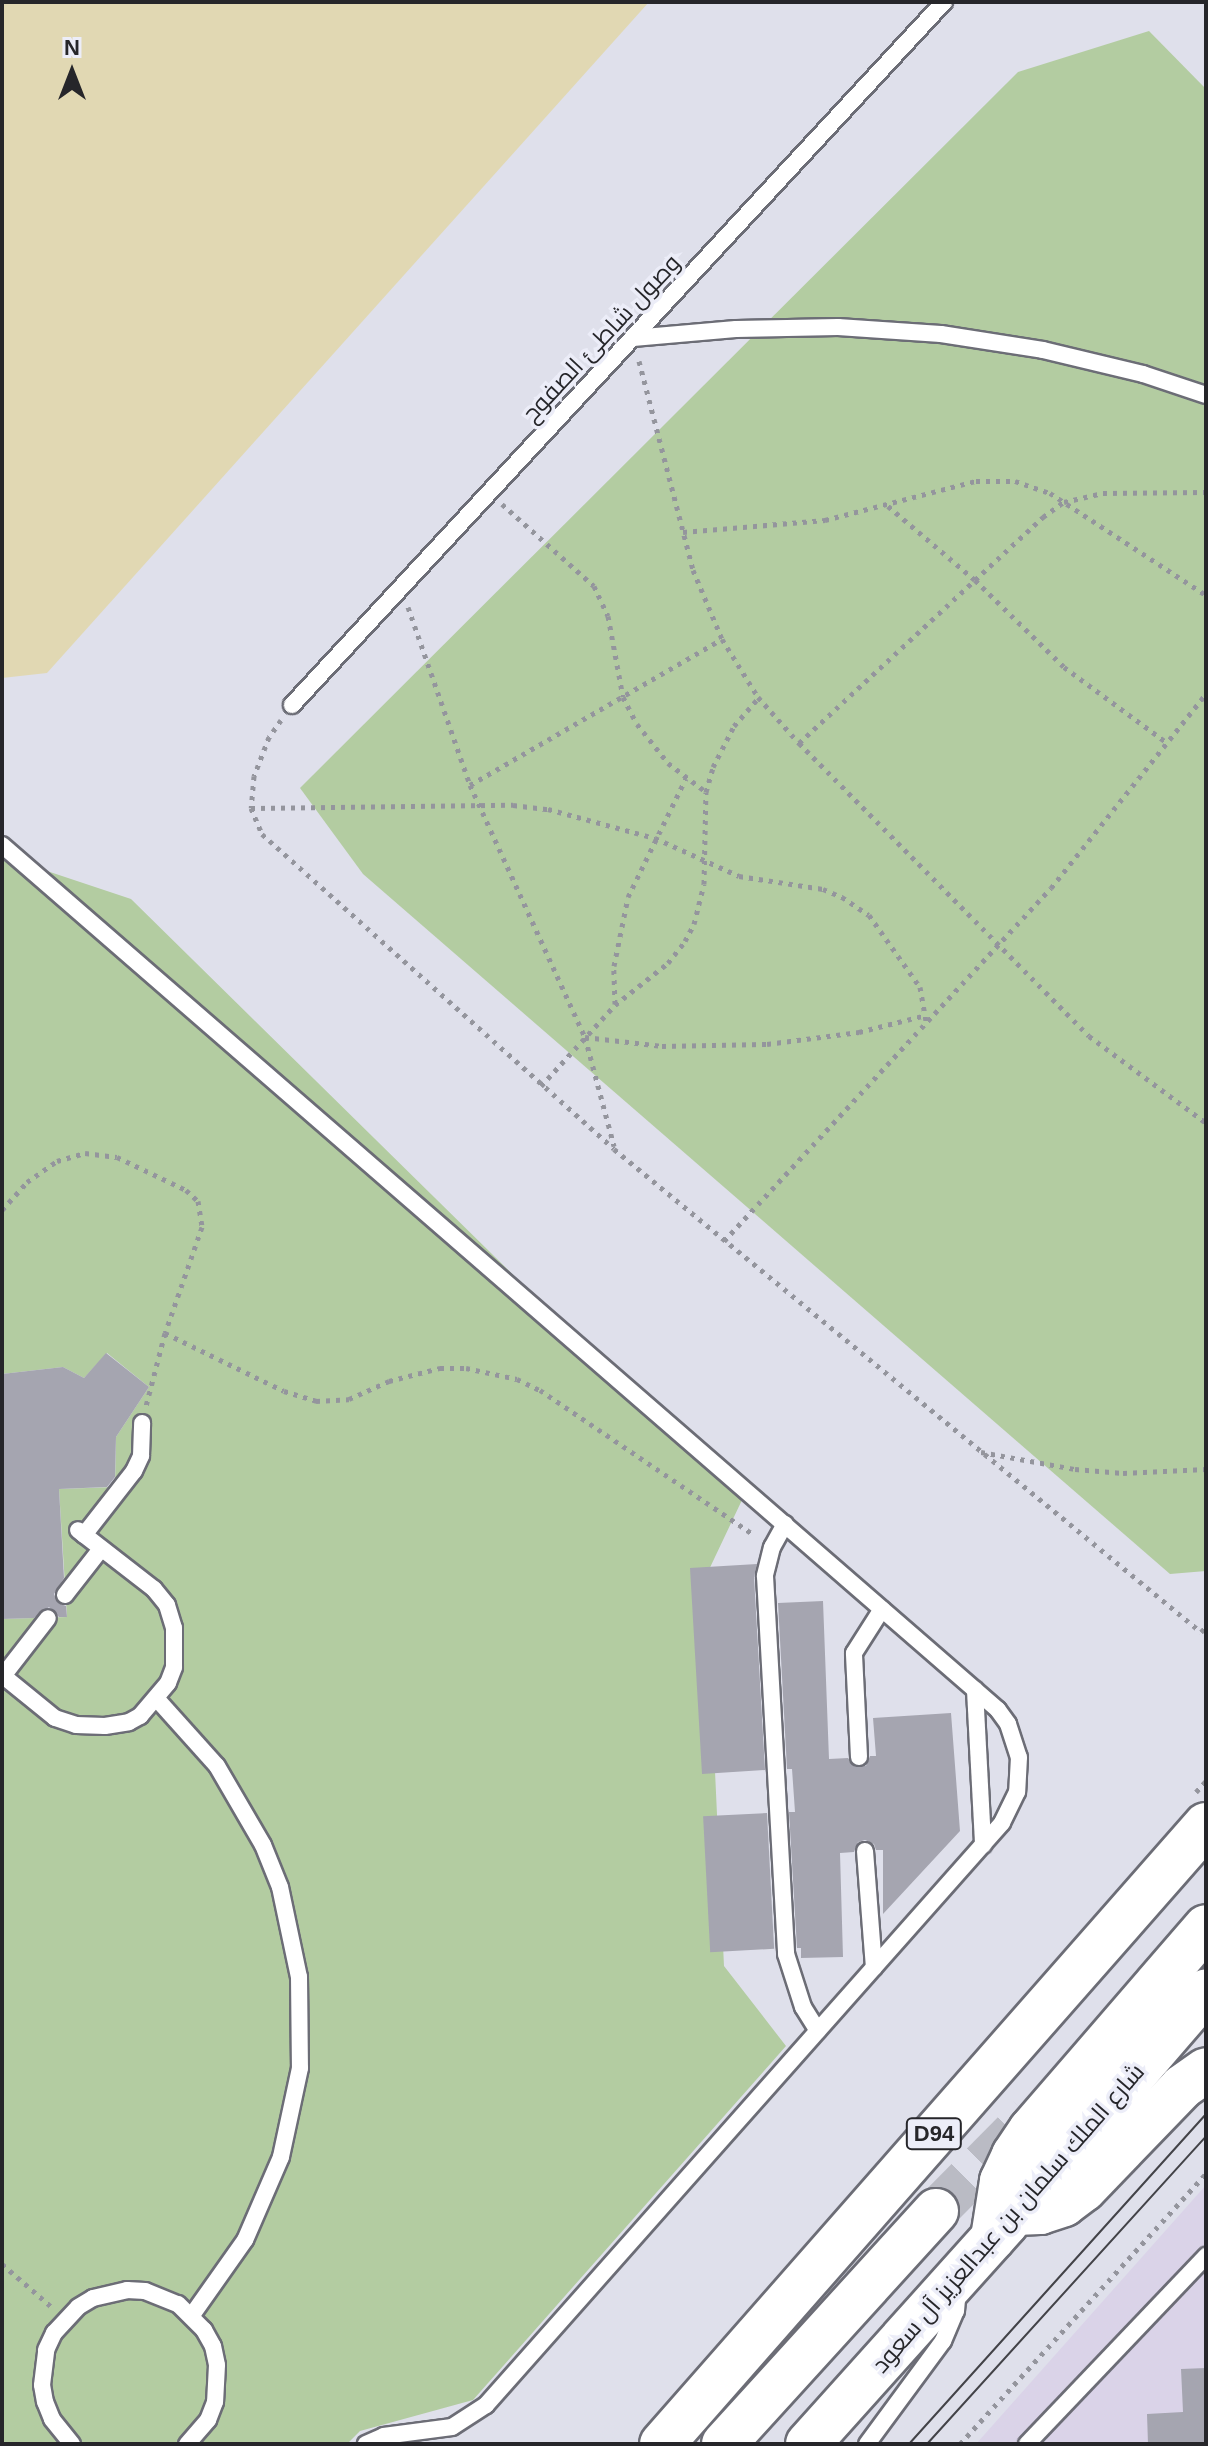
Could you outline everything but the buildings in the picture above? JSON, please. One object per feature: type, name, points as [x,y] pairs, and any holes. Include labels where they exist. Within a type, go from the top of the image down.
[{"type":"main road","name":"D94","points":[[662,2444],[1183,1877],[1206,1825]]},
{"type":"main road","points":[[1206,1927],[1023,2142],[1002,2181],[1004,2225],[1064,2204],[1084,2189],[1182,2087],[1206,2070]]},
{"type":"main road","name":"شارع الملك سلمان بن عبدالعزيز آل سعود","points":[[808,2444],[1004,2225],[1206,1991]]},
{"type":"main road","points":[[724,2444],[936,2211]]},
{"type":"lane","name":"وصول شاطئ الصفوح","points":[[292,705],[944,2]]},
{"type":"lane","points":[[633,338],[736,329],[838,327],[941,334],[1043,350],[1143,374],[1206,395]]},
{"type":"lane","points":[[2,845],[998,1710],[1008,1724],[1019,1757],[1017,1792],[1011,1808],[983,1845],[476,2414],[452,2427],[384,2436],[366,2444]]},
{"type":"lane","points":[[48,1618],[3,1675],[55,1718],[76,1725],[105,1726],[129,1722],[168,1683],[174,1667],[172,1616],[154,1589],[81,1532],[134,1471],[142,1448],[142,1423]]},
{"type":"lane","points":[[785,1524],[772,1547],[766,1591],[786,1954],[803,2007],[818,2031]]},
{"type":"lane","points":[[65,1595],[101,1549]]},
{"type":"lane","points":[[859,1757],[854,1653],[882,1609]]},
{"type":"lane","points":[[975,1690],[983,1845]]},
{"type":"lane","points":[[156,1698],[217,1766],[263,1845],[292,1932],[300,1992],[300,2068],[281,2157],[245,2240],[192,2315]]},
{"type":"lane","points":[[865,1851],[874,1968]]},
{"type":"lane","points":[[1027,2444],[1206,2256]]},
{"type":"lane","points":[[867,2444],[943,2341],[956,2311],[958,2277]]},
{"type":"lane","points":[[72,2444],[52,2419],[42,2385],[46,2350],[65,2319],[93,2298],[127,2290],[162,2296],[192,2315],[213,2346],[218,2374],[215,2402],[196,2441]]},
{"type":"path","points":[[633,338],[705,605],[758,697],[799,743],[1089,1036],[1206,1123]]},
{"type":"path","points":[[683,532],[778,527],[888,506],[976,481],[995,480],[1034,486],[1064,502],[1206,595]]},
{"type":"path","points":[[799,743],[1064,502],[1103,493],[1206,492]]},
{"type":"path","points":[[489,493],[594,586],[611,626],[623,697],[651,745],[706,792]]},
{"type":"path","points":[[888,506],[975,580],[1064,667],[1166,742]]},
{"type":"path","points":[[401,587],[470,785],[585,1037],[614,1149]]},
{"type":"path","points":[[470,785],[722,639]]},
{"type":"path","points":[[724,1241],[926,1018],[999,947],[1051,888],[1206,694]]},
{"type":"path","points":[[541,1086],[615,1005],[668,963],[685,941],[701,904],[706,792],[724,742],[758,697]]},
{"type":"path","points":[[292,705],[269,737],[254,776],[251,808],[262,834],[614,1149],[1206,1639]]},
{"type":"path","points":[[615,1005],[619,931],[628,897],[686,778]]},
{"type":"path","points":[[251,808],[479,806],[548,809],[655,838],[705,863],[749,879],[823,889],[869,915],[914,977],[924,997],[926,1018]]},
{"type":"path","points":[[585,1037],[662,1046],[767,1044],[859,1032],[926,1018]]},
{"type":"path","points":[[2,1210],[27,1182],[57,1161],[85,1153],[117,1157],[193,1195],[202,1209],[202,1227],[165,1333],[142,1423]]},
{"type":"path","points":[[165,1333],[284,1391],[316,1401],[349,1399],[401,1377],[440,1368],[466,1368],[517,1379],[540,1390],[772,1547]]},
{"type":"path","points":[[979,1451],[1075,1469],[1123,1473],[1206,1469]]},
{"type":"path","points":[[1201,1632],[1206,1627]]},
{"type":"path","points":[[960,2444],[1206,2174]]},
{"type":"path","points":[[2,2264],[65,2319]]},
{"type":"shaded area","points":[[1206,2185],[1206,2444],[976,2444]]},
{"type":"green space","points":[[1149,31],[1206,89],[1206,1571],[1170,1574],[363,874],[300,788],[1018,72]]},
{"type":"green space","points":[[2,856],[131,899],[742,1500],[706,1576],[724,1966],[786,2046],[473,2400],[360,2431],[347,2444],[2,2444],[2,1619],[67,1617],[59,1489],[115,1487],[116,1437],[149,1387],[107,1353],[84,1378],[63,1367],[2,1374]]},
{"type":"sand","points":[[2,2],[649,2],[47,673],[2,678]]},
{"type":"tunnel","points":[[936,2211],[1029,2117]]},
{"type":"tram line","points":[[909,2444],[1206,2114]]},
{"type":"tram line","points":[[927,2444],[1206,2136]]}]
